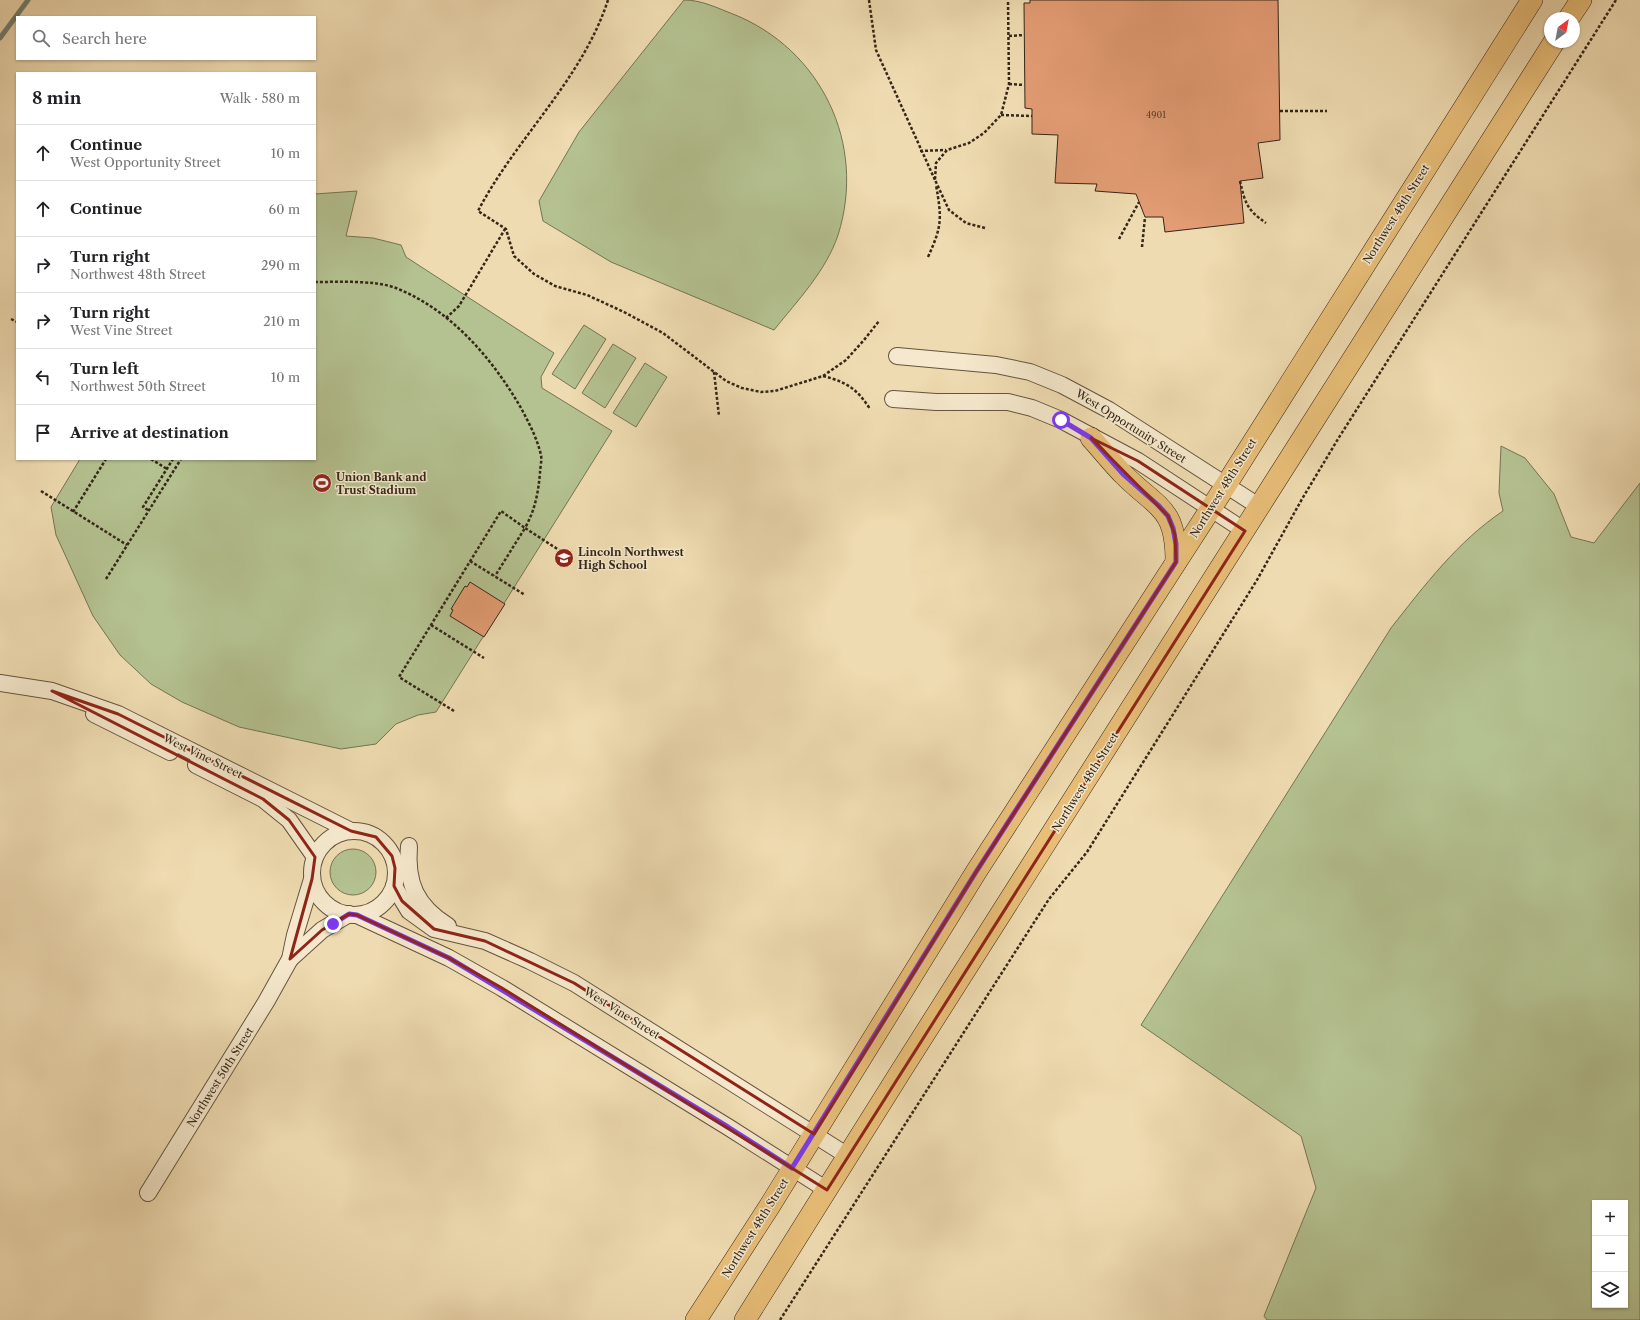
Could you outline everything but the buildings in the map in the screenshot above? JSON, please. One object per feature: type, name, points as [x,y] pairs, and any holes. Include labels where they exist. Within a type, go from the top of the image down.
[{"type":"main road","name":"Northwest 48th Street","points":[[696,1320],[769,1208],[792,1168],[976,872],[1226,484],[1532,0]]},
{"type":"main road","points":[[1573,12],[1581,0]]},
{"type":"main road","name":"Northwest 48th Street","points":[[745,1320],[1550,48]]},
{"type":"main road","points":[[1091,438],[1124,475],[1158,505],[1168,516],[1175,535],[1176,562]]},
{"type":"street","name":"West Opportunity Street","points":[[897,356],[996,364],[1030,372],[1056,382],[1096,402],[1260,507]]},
{"type":"street","points":[[894,399],[936,402],[1008,402],[1032,408],[1053,417],[1138,461],[1211,507],[1245,531]]},
{"type":"street","name":"West Vine Street","points":[[0,683],[52,692],[118,714],[314,811],[351,831]]},
{"type":"street","name":"West Vine Street","points":[[52,692],[263,799],[288,820],[315,858]]},
{"type":"street","points":[[353,914],[369,912],[380,906],[388,897],[394,886],[396,868],[392,856],[386,846],[376,837],[365,833],[351,831],[339,834],[329,839],[321,847],[315,858],[312,878],[317,892],[325,903],[336,911],[353,914],[449,958],[495,984],[827,1190]]},
{"type":"street","points":[[409,846],[408,867],[412,885],[420,902],[432,915],[464,935]]},
{"type":"street","name":"Northwest 50th Street","points":[[148,1193],[266,1002],[290,959],[295,936],[312,878]]},
{"type":"street","name":"West Vine Street","points":[[394,886],[409,911],[419,920],[434,929],[485,941],[574,982],[848,1156]]},
{"type":"street","name":"Northwest 50th Street","points":[[290,959],[322,930],[353,914]]},
{"type":"path","points":[[608,0],[602,17],[576,67],[490,188],[478,211],[506,229],[514,256],[534,274],[556,286],[587,295],[624,312],[663,333],[726,381],[742,388],[761,392],[775,391],[823,376],[846,360],[879,321]]},
{"type":"path","points":[[869,0],[876,50],[920,151],[949,210],[966,223],[985,228]]},
{"type":"path","points":[[920,151],[947,150],[968,143],[984,132],[1001,115],[1009,84],[1008,0]]},
{"type":"path","points":[[780,1320],[1049,899],[1088,852],[1257,580],[1302,499],[1338,439],[1616,0]]},
{"type":"path","points":[[1009,36],[1024,35]]},
{"type":"path","points":[[1009,84],[1024,85]]},
{"type":"path","points":[[1280,111],[1327,111]]},
{"type":"path","points":[[1001,115],[1032,116]]},
{"type":"path","points":[[928,257],[938,235],[941,213],[934,180],[936,163],[947,150]]},
{"type":"path","points":[[1240,181],[1247,206],[1253,214],[1266,222]]},
{"type":"path","points":[[1119,239],[1139,202]]},
{"type":"path","points":[[1142,247],[1145,217]]},
{"type":"path","points":[[446,318],[459,306],[506,229]]},
{"type":"path","points":[[316,282],[363,282],[395,288],[427,305],[446,318],[484,352],[513,395],[533,430],[541,457],[538,497],[533,514],[495,576]]},
{"type":"path","points":[[11,318],[16,321]]},
{"type":"path","points":[[714,371],[719,416]]},
{"type":"path","points":[[823,376],[848,385],[860,394],[870,410]]},
{"type":"path","points":[[73,512],[105,460]]},
{"type":"path","points":[[154,460],[167,469]]},
{"type":"path","points":[[148,510],[143,507],[172,460]]},
{"type":"path","points":[[106,579],[180,460]]},
{"type":"path","points":[[41,492],[127,546]]},
{"type":"path","points":[[454,711],[399,677],[500,511],[562,552]]},
{"type":"path","points":[[470,561],[525,595]]},
{"type":"path","points":[[431,625],[484,658]]},
{"type":"highlighted area","points":[[1091,438],[1138,461],[1245,531],[827,1190],[502,988],[449,958],[357,915],[349,914],[322,930],[290,959],[312,879],[315,857],[289,820],[263,799],[52,691],[118,714],[351,831],[376,837],[392,856],[395,868],[394,886],[402,901],[434,929],[485,941],[574,983],[814,1134],[976,872],[1176,562],[1175,535],[1168,516]]},
{"type":"green space","points":[[684,0],[703,3],[733,14],[764,30],[791,50],[813,75],[829,104],[841,134],[846,167],[845,201],[838,235],[833,248],[819,273],[774,330],[611,262],[543,221],[539,201],[579,132]]},
{"type":"green space","name":"Union Bank and Trust Stadium","points":[[357,191],[346,236],[373,238],[401,245],[406,257],[554,353],[541,377],[542,388],[612,431],[436,712],[418,715],[396,724],[376,744],[341,749],[239,727],[182,702],[151,684],[120,655],[93,616],[56,535],[51,507],[79,460],[316,460],[316,194]]},
{"type":"green space","points":[[584,325],[606,339],[575,389],[552,374]]},
{"type":"green space","points":[[613,344],[636,358],[605,408],[582,393]]},
{"type":"green space","points":[[645,363],[667,377],[636,427],[613,413]]},
{"type":"green space","points":[[1501,446],[1525,458],[1554,494],[1571,537],[1594,543],[1640,483],[1640,1320],[1267,1320],[1264,1316],[1316,1188],[1301,1136],[1141,1025],[1391,628],[1429,580],[1456,550],[1503,511],[1499,493]]},
{"type":"green space","points":[[348,849],[358,849],[370,855],[375,863],[375,881],[370,889],[362,894],[348,895],[340,892],[333,885],[330,877],[330,867],[333,859],[340,852]]},
{"type":"waterway","points":[[16,16],[28,0]]},
{"type":"waterway","points":[[0,38],[16,16]]},
{"type":"place","name":"Union Bank and Trust Stadium","points":[[322,483]]},
{"type":"place","name":"Lincoln Northwest High School","points":[[564,558]]},
{"type":"route","points":[[333,924],[349,914],[357,915],[449,958],[502,988],[792,1168],[976,872],[1176,562],[1175,535],[1168,516],[1158,505],[1124,475],[1091,438],[1061,420]]}]
